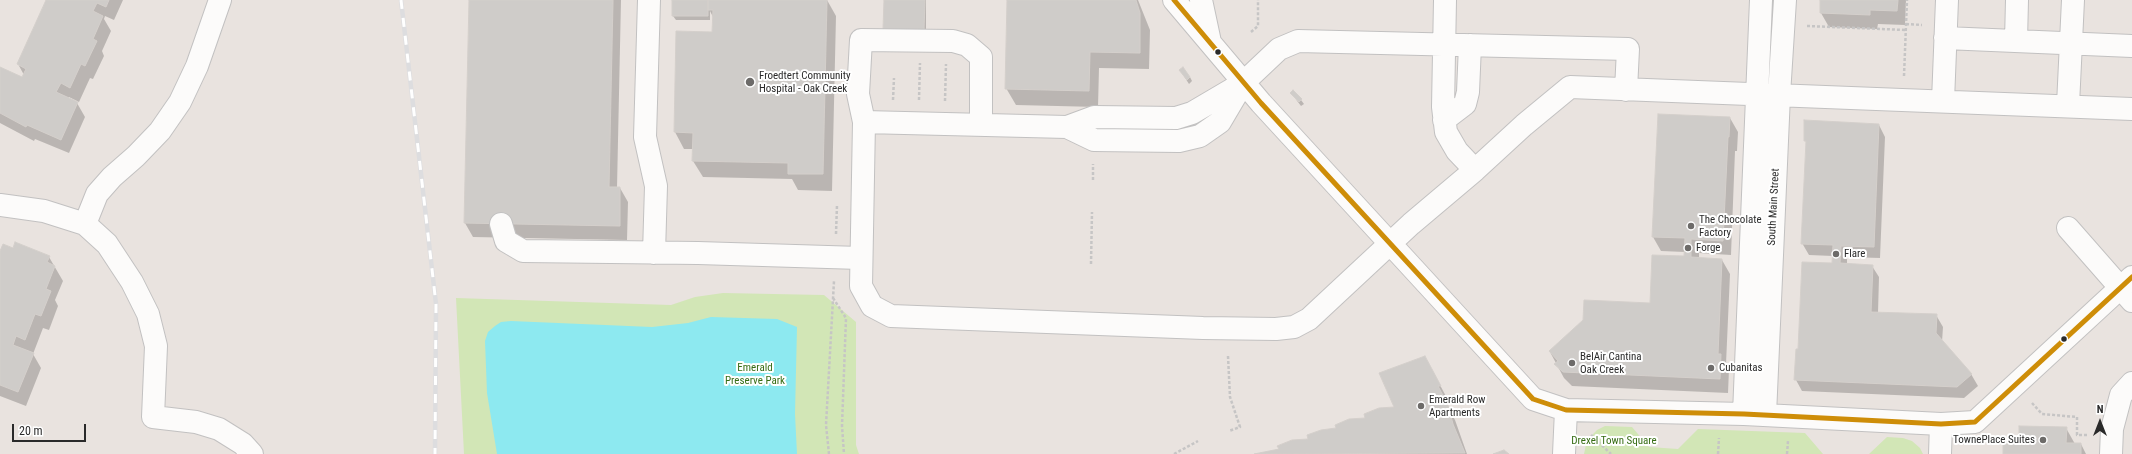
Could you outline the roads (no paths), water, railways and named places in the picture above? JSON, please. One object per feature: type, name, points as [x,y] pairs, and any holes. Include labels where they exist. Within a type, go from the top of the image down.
[{"type":"street","points":[[85,224],[97,194],[160,131],[180,102],[197,66],[220,0]]},
{"type":"street","points":[[649,0],[645,136],[656,186],[654,253]]},
{"type":"street","points":[[1174,0],[1243,83],[1533,399],[1566,410],[1755,414],[1941,424],[1975,422],[2128,289],[2068,228]]},
{"type":"street","points":[[1201,0],[1211,45]]},
{"type":"street","points":[[1445,0],[1443,107],[1446,132],[1457,150],[1475,170]]},
{"type":"street","name":"South Main Street","points":[[1755,414],[1768,95],[1761,0]]},
{"type":"street","name":"South Main Street","points":[[1768,95],[1785,0]]},
{"type":"street","points":[[1943,101],[1947,0]]},
{"type":"street","points":[[2016,41],[2017,0]]},
{"type":"street","points":[[2068,105],[2073,0]]},
{"type":"street","points":[[1945,38],[2132,46]]},
{"type":"street","points":[[981,125],[981,57],[967,45],[947,40],[861,40],[858,94],[864,122],[860,258],[861,286],[872,306],[891,316],[1276,329],[1294,327],[1309,319],[1390,244],[1524,125],[1570,87],[2068,105],[2132,109]]},
{"type":"street","points":[[864,122],[1067,127],[1094,117],[1176,118],[1192,113],[1243,83],[1279,49],[1298,40],[1628,49],[1626,90]]},
{"type":"street","points":[[1444,120],[1465,104],[1468,92],[1470,45]]},
{"type":"street","points":[[0,205],[44,211],[85,224],[107,244],[132,282],[148,314],[156,346],[154,416],[196,422],[219,429],[243,444],[252,454]]},
{"type":"street","points":[[501,224],[506,241],[523,251],[860,258]]},
{"type":"street","points":[[2111,454],[2112,429],[2121,395],[2132,383]]},
{"type":"street","points":[[1564,454],[1566,410]]},
{"type":"street","points":[[1940,454],[1941,424]]},
{"type":"water","name":"Emerald Preserve Park","points":[[711,317],[777,319],[797,327],[795,414],[797,454],[497,454],[487,393],[485,341],[488,332],[501,322],[511,321],[652,327],[688,323]]},
{"type":"railway","points":[[401,0],[436,304],[435,454]]},
{"type":"place","name":"Froedtert Community Hospital - Oak Creek","points":[[750,82]]},
{"type":"place","name":"The Chocolate Factory","points":[[1691,226]]},
{"type":"place","name":"Forge","points":[[1688,248]]},
{"type":"place","name":"Flare","points":[[1836,254]]},
{"type":"place","name":"BelAir Cantina Oak Creek","points":[[1572,363]]},
{"type":"place","name":"Cubanitas","points":[[1711,368]]},
{"type":"place","name":"Emerald Row Apartments","points":[[1421,406]]},
{"type":"place","name":"TownePlace Suites","points":[[2043,440]]},
{"type":"park label","name":"Drexel Town Square","points":[[1614,441]]}]
